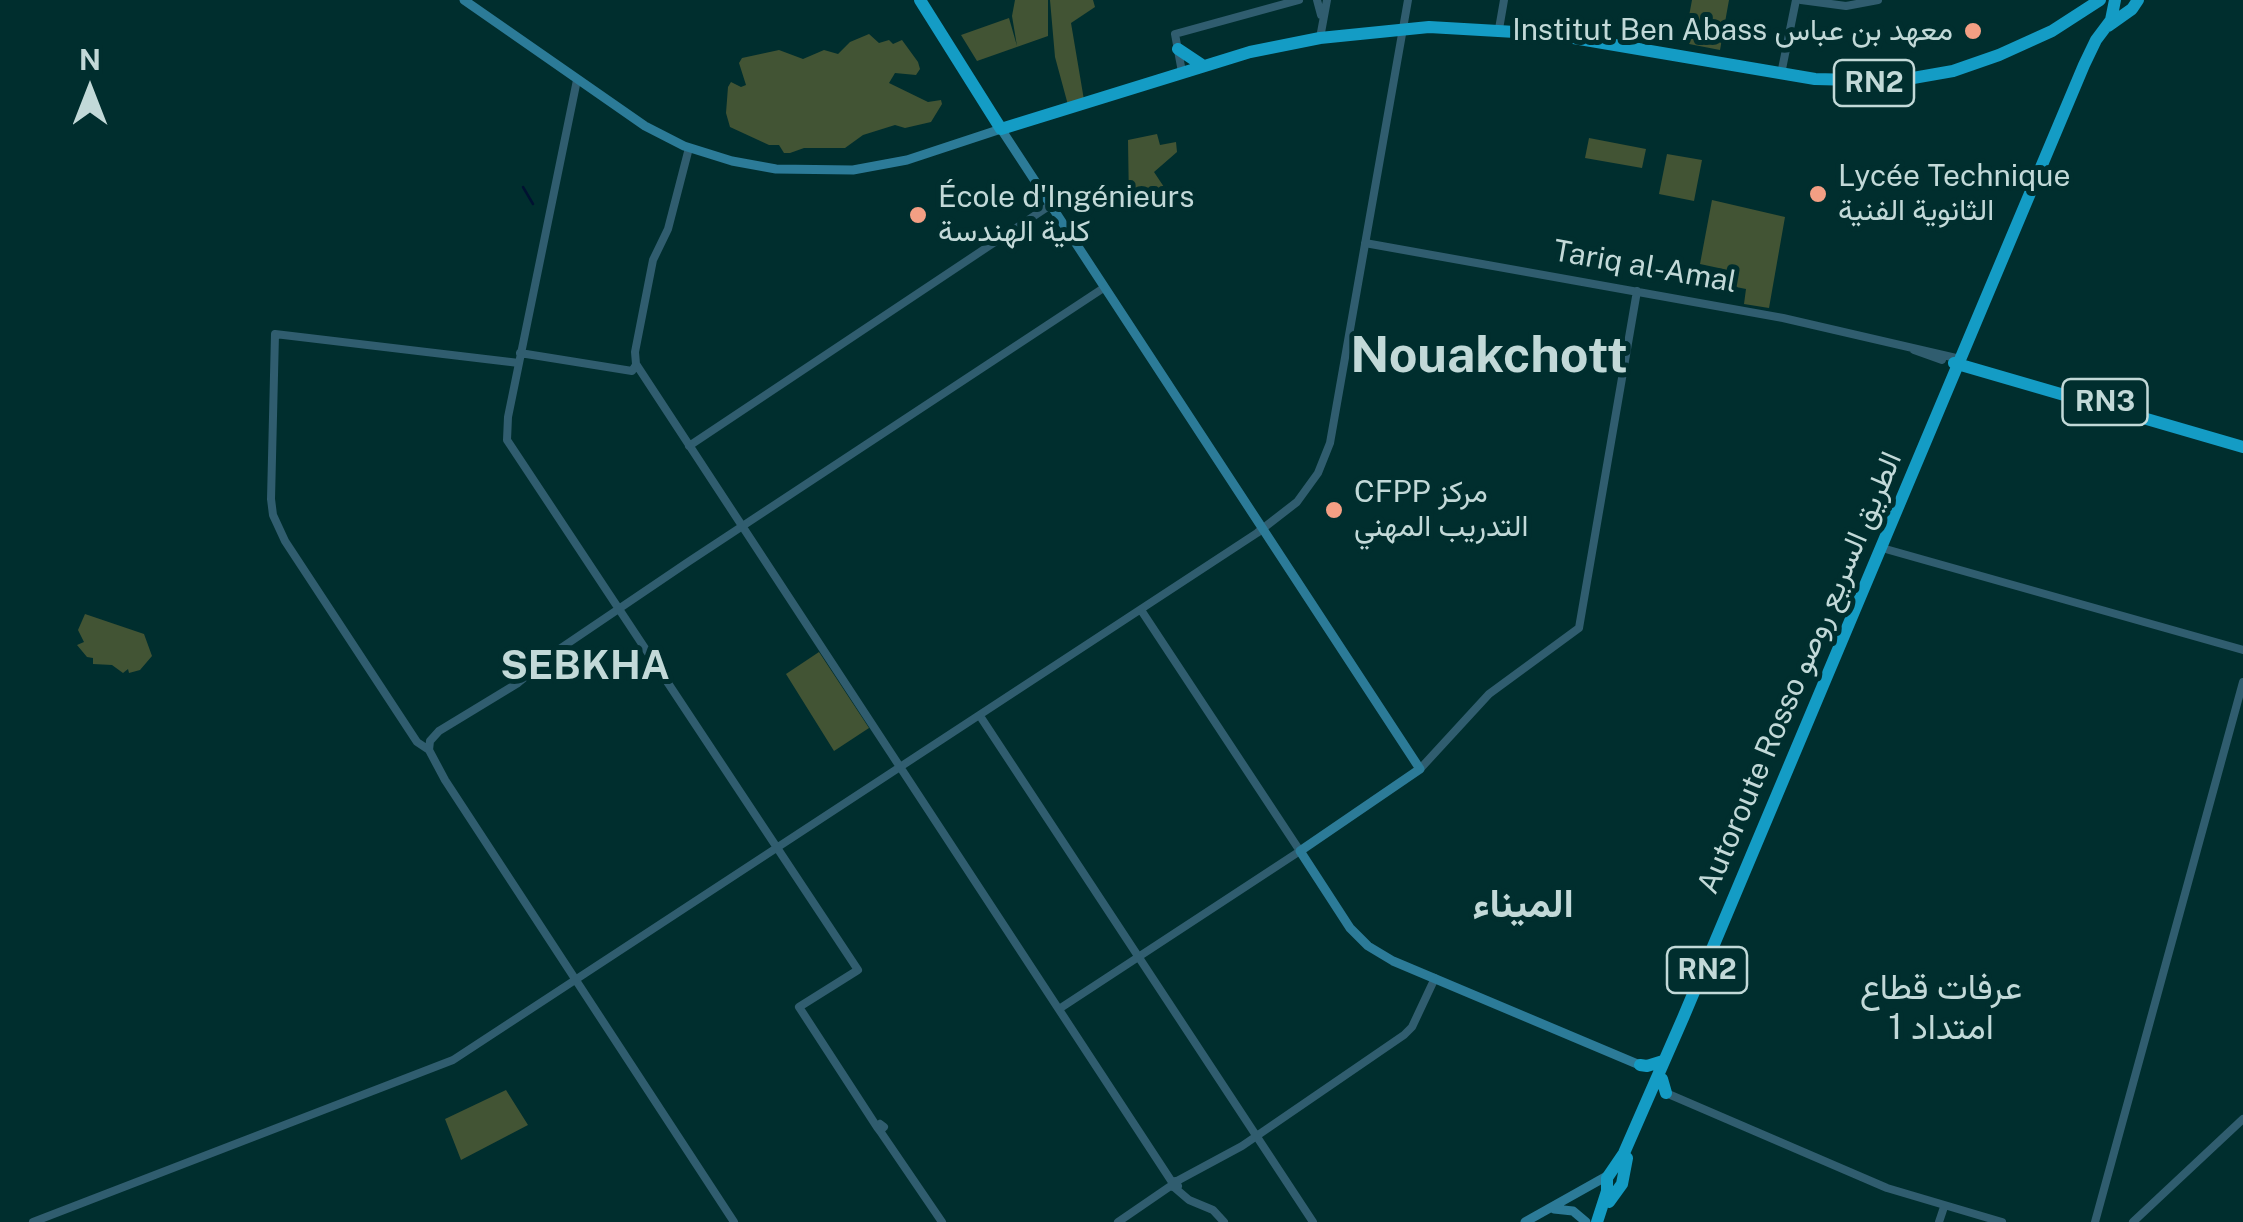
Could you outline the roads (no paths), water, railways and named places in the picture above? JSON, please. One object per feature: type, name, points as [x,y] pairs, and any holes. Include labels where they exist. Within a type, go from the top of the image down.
[{"type":"highway","points":[[920,0],[992,115],[1008,132]]},
{"type":"highway","name":"RN2","points":[[1008,132],[1201,64],[1320,36],[1404,28],[1498,28],[1603,38],[1782,72],[1870,83],[1937,75],[2022,46],[2052,31],[2089,2],[2100,0]]},
{"type":"highway","name":"RN2","points":[[1994,283],[2116,0]]},
{"type":"highway","name":"RN2","points":[[1994,283],[2092,46],[2138,0]]},
{"type":"highway","points":[[2089,2],[2103,8],[2108,16],[2105,29]]},
{"type":"highway","points":[[1178,49],[1201,64]]},
{"type":"highway","points":[[1897,510],[2018,230]]},
{"type":"highway","points":[[1961,362],[2009,244]]},
{"type":"highway","name":"Autoroute Rosso الطريق السريع روصو","points":[[1660,1085],[1662,1062],[1994,283]]},
{"type":"highway","name":"Tariq al-Amal","points":[[1961,362],[2243,444]]},
{"type":"highway","name":"Tariq al-Amal","points":[[1961,362],[2243,444]]},
{"type":"highway","name":"Autoroute Rosso الطريق السريع روصو","points":[[1610,1181],[1660,1085],[1881,548]]},
{"type":"highway","points":[[1640,1065],[1662,1062]]},
{"type":"highway","name":"RN2","points":[[1599,1222],[1610,1181]]},
{"type":"main road","points":[[464,0],[644,126],[689,148],[754,166],[828,171],[898,162],[1008,132],[1102,289],[1420,769],[1300,851],[1363,942],[1389,958],[1640,1065],[1653,1073],[1660,1085]]},
{"type":"main road","points":[[982,136],[992,128],[992,115]]},
{"type":"main road","points":[[1525,1222],[1610,1181]]},
{"type":"main road","points":[[1547,1210],[1569,1210],[1586,1222]]},
{"type":"street","points":[[1181,71],[1175,34],[1299,0]]},
{"type":"street","points":[[1317,0],[1322,20]]},
{"type":"street","points":[[1320,36],[1327,0]]},
{"type":"street","points":[[33,1222],[453,1060],[1141,610],[1297,502],[1324,462],[1332,430],[1408,0]]},
{"type":"street","points":[[1498,28],[1503,0]]},
{"type":"street","points":[[1782,72],[1798,0],[1846,6],[1878,0]]},
{"type":"street","points":[[577,80],[508,417],[508,440],[858,970],[799,1007],[942,1222]]},
{"type":"street","points":[[689,148],[668,229],[653,260],[635,352],[636,369],[1175,1184],[1191,1201],[1214,1210],[1224,1222]]},
{"type":"street","points":[[689,446],[1049,206]]},
{"type":"street","name":"Tariq al-Amal","points":[[1365,242],[1810,324],[1961,362]]},
{"type":"street","points":[[429,750],[435,734],[518,684],[558,650],[618,609],[1102,289]]},
{"type":"street","points":[[1420,769],[1489,694],[1579,628],[1637,291]]},
{"type":"street","points":[[636,369],[275,334],[271,499],[277,526],[417,742],[429,750],[444,780],[734,1222]]},
{"type":"street","points":[[1881,548],[2243,650]]},
{"type":"street","points":[[1059,1008],[1300,851],[1141,610]]},
{"type":"street","points":[[2095,1222],[2243,682]]},
{"type":"street","points":[[980,716],[1314,1222]]},
{"type":"street","points":[[1118,1222],[1257,1135],[1407,1032],[1435,978]]},
{"type":"street","points":[[1660,1085],[1862,1178],[1944,1207],[2002,1222]]},
{"type":"street","points":[[2133,1222],[2243,1119]]},
{"type":"street","points":[[1939,1222],[1944,1207]]},
{"type":"waterway","points":[[523,187],[533,204]]},
{"type":"place","name":"Institut Ben Abass معهد بن عباس","points":[[1973,31]]},
{"type":"place","name":"Lycée Technique الثانوية الفنية","points":[[1818,194]]},
{"type":"place","name":"École d'Ingénieurs كلية الهندسة","points":[[918,215]]},
{"type":"place","name":"CFPP مركز التدريب المهني","points":[[1334,510]]},
{"type":"district","name":"Nouakchott","points":[[1489,357]]},
{"type":"district","name":"SEBKHA","points":[[585,667]]},
{"type":"district","name":"الميناء","points":[[1523,905]]},
{"type":"district","name":"عرفات قطاع 1 امتداد","points":[[1941,1008]]}]
